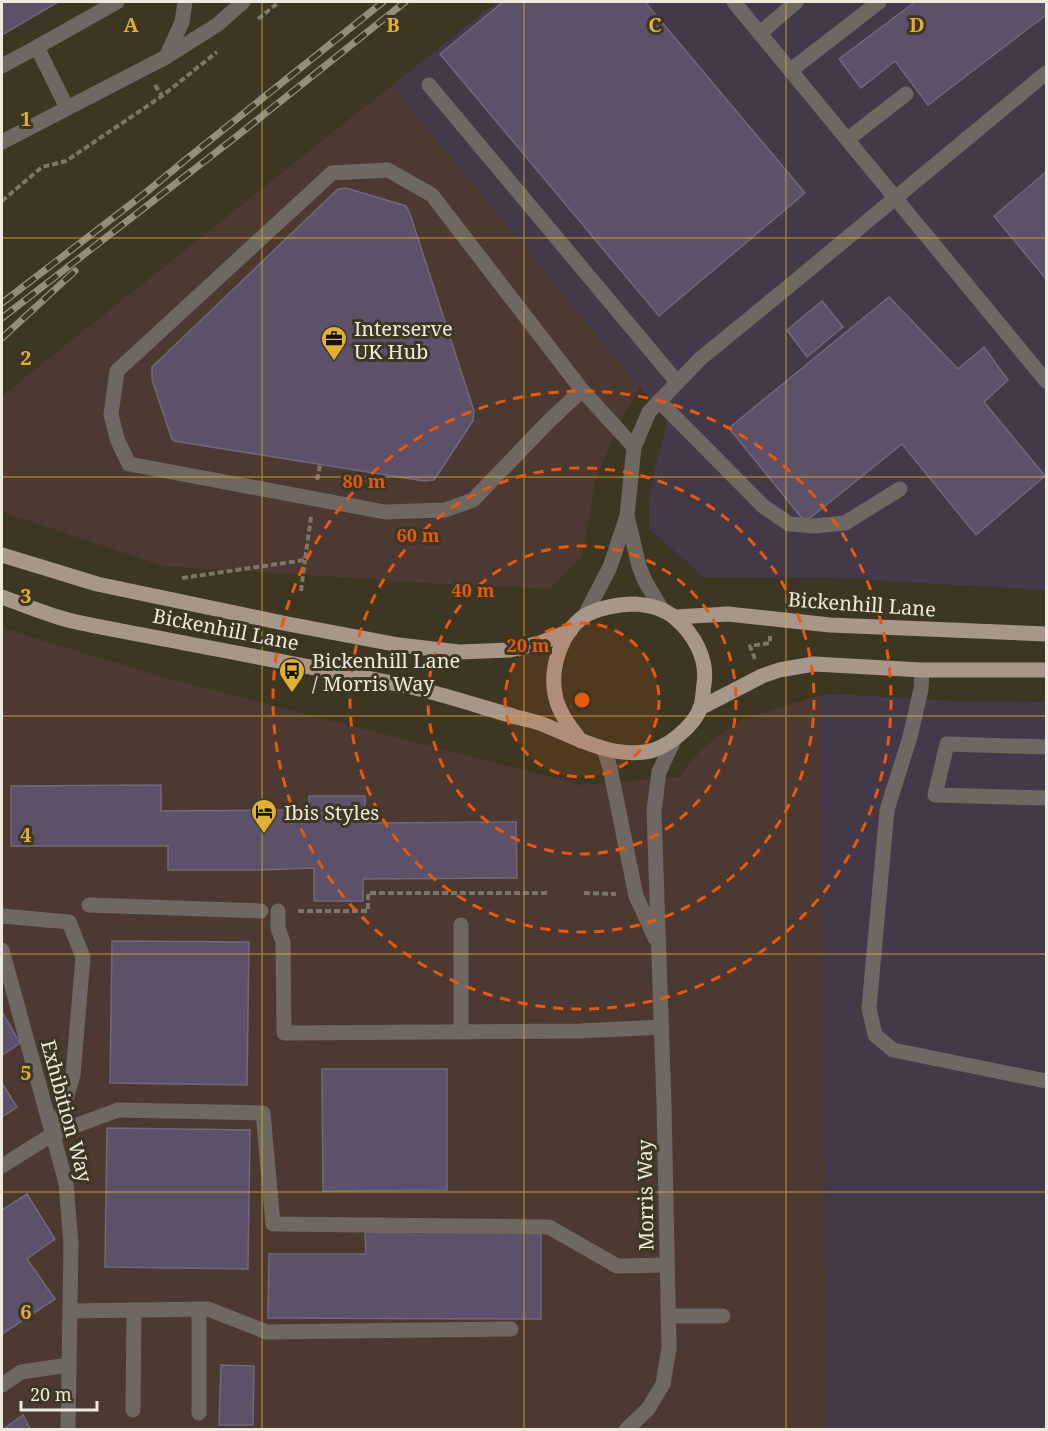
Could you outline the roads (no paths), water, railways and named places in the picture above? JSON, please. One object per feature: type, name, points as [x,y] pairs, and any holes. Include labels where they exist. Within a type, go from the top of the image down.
[{"type":"main road","name":"Bickenhill Lane","points":[[2,555],[97,584],[399,645],[459,652],[510,650],[540,643],[570,631]]},
{"type":"main road","name":"Bickenhill Lane","points":[[2,597],[70,620],[406,686],[540,723],[581,741]]},
{"type":"main road","points":[[624,604],[645,605],[669,614],[695,639],[703,659],[705,678],[700,708],[691,723],[674,740],[648,752],[628,753],[604,749],[581,741],[570,728],[560,711],[555,695],[553,677],[555,660],[570,631],[584,617],[624,604]]},
{"type":"main road","name":"Bickenhill Lane","points":[[669,614],[728,614],[830,625],[1047,634]]},
{"type":"main road","points":[[700,708],[762,675],[814,664],[922,670],[1047,670]]},
{"type":"street","points":[[2,66],[117,2]]},
{"type":"street","points":[[166,57],[182,22],[185,2]]},
{"type":"street","points":[[2,142],[166,57],[217,25],[243,2]]},
{"type":"street","points":[[734,2],[1047,381]]},
{"type":"street","points":[[760,33],[796,2]]},
{"type":"street","points":[[790,70],[879,2]]},
{"type":"street","points":[[37,47],[67,108]]},
{"type":"street","points":[[584,617],[610,567],[627,516],[634,447],[649,412],[700,358],[1047,73]]},
{"type":"street","points":[[429,85],[677,382]]},
{"type":"street","points":[[848,139],[906,94]]},
{"type":"street","points":[[582,390],[473,500],[445,510],[385,512],[129,464],[117,439],[111,414],[117,371],[332,173],[388,170],[432,195],[582,390],[634,447]]},
{"type":"street","points":[[659,401],[763,506],[789,524],[814,526],[844,523],[900,489]]},
{"type":"street","points":[[627,516],[645,581],[669,614]]},
{"type":"street","points":[[922,670],[921,689],[910,737],[887,810],[869,1008],[875,1035],[893,1050],[1047,1081]]},
{"type":"street","name":"Morris Way","points":[[626,1430],[648,1409],[663,1384],[669,1348],[662,1027],[654,811],[659,772],[674,740]]},
{"type":"street","points":[[1047,747],[947,744],[935,795],[1047,798]]},
{"type":"street","points":[[604,749],[610,768],[636,896],[658,946]]},
{"type":"street","points":[[89,905],[261,911]]},
{"type":"street","points":[[278,911],[278,928],[283,942],[284,1033],[580,1031],[662,1027]]},
{"type":"street","points":[[2,916],[69,922],[83,957],[73,1075],[59,1123],[53,1134]]},
{"type":"street","points":[[461,925],[461,1032]]},
{"type":"street","name":"Exhibition Way","points":[[2,950],[66,1183],[71,1244],[68,1430]]},
{"type":"street","points":[[2,1166],[53,1134],[118,1110],[263,1113],[273,1224],[549,1227],[617,1266],[667,1265]]},
{"type":"street","points":[[199,1413],[200,1309]]},
{"type":"street","points":[[70,1311],[208,1309],[267,1332],[511,1329]]},
{"type":"street","points":[[133,1410],[134,1310]]},
{"type":"street","points":[[668,1316],[723,1316]]},
{"type":"street","points":[[2,1385],[21,1371],[69,1365]]},
{"type":"railway","points":[[2,303],[144,194],[383,2]]},
{"type":"railway","points":[[2,318],[405,2]]},
{"type":"railway","points":[[2,338],[75,271]]},
{"type":"place","name":"Interserve UK Hub","points":[[334,362]]},
{"type":"place","name":"Bickenhill Lane / Morris Way","points":[[292,694]]},
{"type":"place","name":"Ibis Styles","points":[[264,835]]}]
